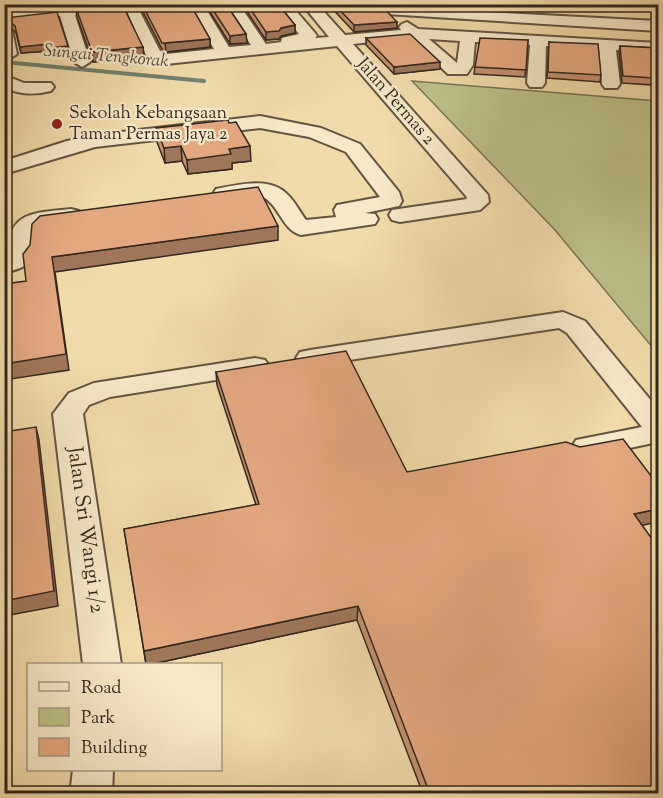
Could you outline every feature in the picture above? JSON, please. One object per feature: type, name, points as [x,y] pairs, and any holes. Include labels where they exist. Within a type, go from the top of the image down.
[{"type":"street","points":[[195,4],[224,53]]},
{"type":"street","points":[[231,4],[260,46]]},
{"type":"street","points":[[4,17],[136,5],[154,56],[158,58],[224,53],[304,39],[309,36],[283,6]]},
{"type":"street","points":[[283,6],[309,5]]},
{"type":"street","name":"Jalan Permas 2","points":[[309,5],[477,195],[478,202],[472,206],[349,222]]},
{"type":"street","points":[[387,8],[658,26]]},
{"type":"street","points":[[387,8],[449,66],[458,70],[465,66],[468,36]]},
{"type":"street","points":[[66,12],[82,62]]},
{"type":"street","points":[[536,83],[543,20]]},
{"type":"street","points":[[260,46],[413,33],[658,48]]},
{"type":"street","points":[[5,35],[9,54]]},
{"type":"street","points":[[607,45],[611,84]]},
{"type":"street","points":[[4,80],[21,89],[45,87]]},
{"type":"street","points":[[4,168],[74,145],[95,141],[260,122],[320,134],[353,148],[391,197],[391,201],[345,210],[349,222],[301,228],[276,195],[268,191],[244,191],[198,198]]},
{"type":"street","points":[[4,266],[21,260],[20,235],[25,227],[36,221],[94,213]]},
{"type":"street","name":"Jalan Sri Wangi 1/2","points":[[102,663],[68,414],[79,399],[104,389],[563,320],[576,327],[658,428]]},
{"type":"street","points":[[577,449],[658,434]]},
{"type":"street","points":[[91,794],[93,771]]},
{"type":"green space","points":[[412,81],[658,101],[658,354],[555,230]]},
{"type":"building","points":[[122,4],[143,47],[92,52],[76,8]]},
{"type":"building","points":[[142,4],[190,4],[210,39],[162,43]]},
{"type":"building","points":[[209,4],[226,4],[246,34],[230,36]]},
{"type":"building","points":[[247,4],[278,4],[295,25],[281,28],[279,31],[266,32]]},
{"type":"building","points":[[334,4],[380,4],[397,22],[354,25]]},
{"type":"building","points":[[57,12],[68,46],[49,48],[48,44],[20,47],[15,26],[5,18]]},
{"type":"building","points":[[410,34],[440,62],[394,67],[366,38]]},
{"type":"building","points":[[480,38],[528,40],[526,70],[475,67]]},
{"type":"building","points":[[549,42],[598,44],[601,75],[548,72]]},
{"type":"building","points":[[620,46],[658,48],[658,82],[653,81],[653,78],[623,76]]},
{"type":"building","points":[[228,120],[229,123],[236,122],[250,146],[229,149],[231,154],[187,160],[181,146],[164,148],[156,128]]},
{"type":"building","points":[[258,187],[278,226],[52,257],[66,354],[4,364],[4,284],[26,281],[23,254],[30,245],[32,224],[40,216]]},
{"type":"building","points":[[346,351],[407,472],[566,442],[580,447],[623,439],[658,485],[658,509],[634,514],[658,546],[658,794],[430,794],[358,606],[144,651],[124,529],[259,504],[216,372]]},
{"type":"building","points":[[36,427],[54,591],[4,601],[4,432]]},
{"type":"waterway","name":"Sungai Tengkorak","points":[[4,62],[204,81]]},
{"type":"place","name":"Sekolah Kebangsaan Taman Permas Jaya 2","points":[[57,124]]}]
